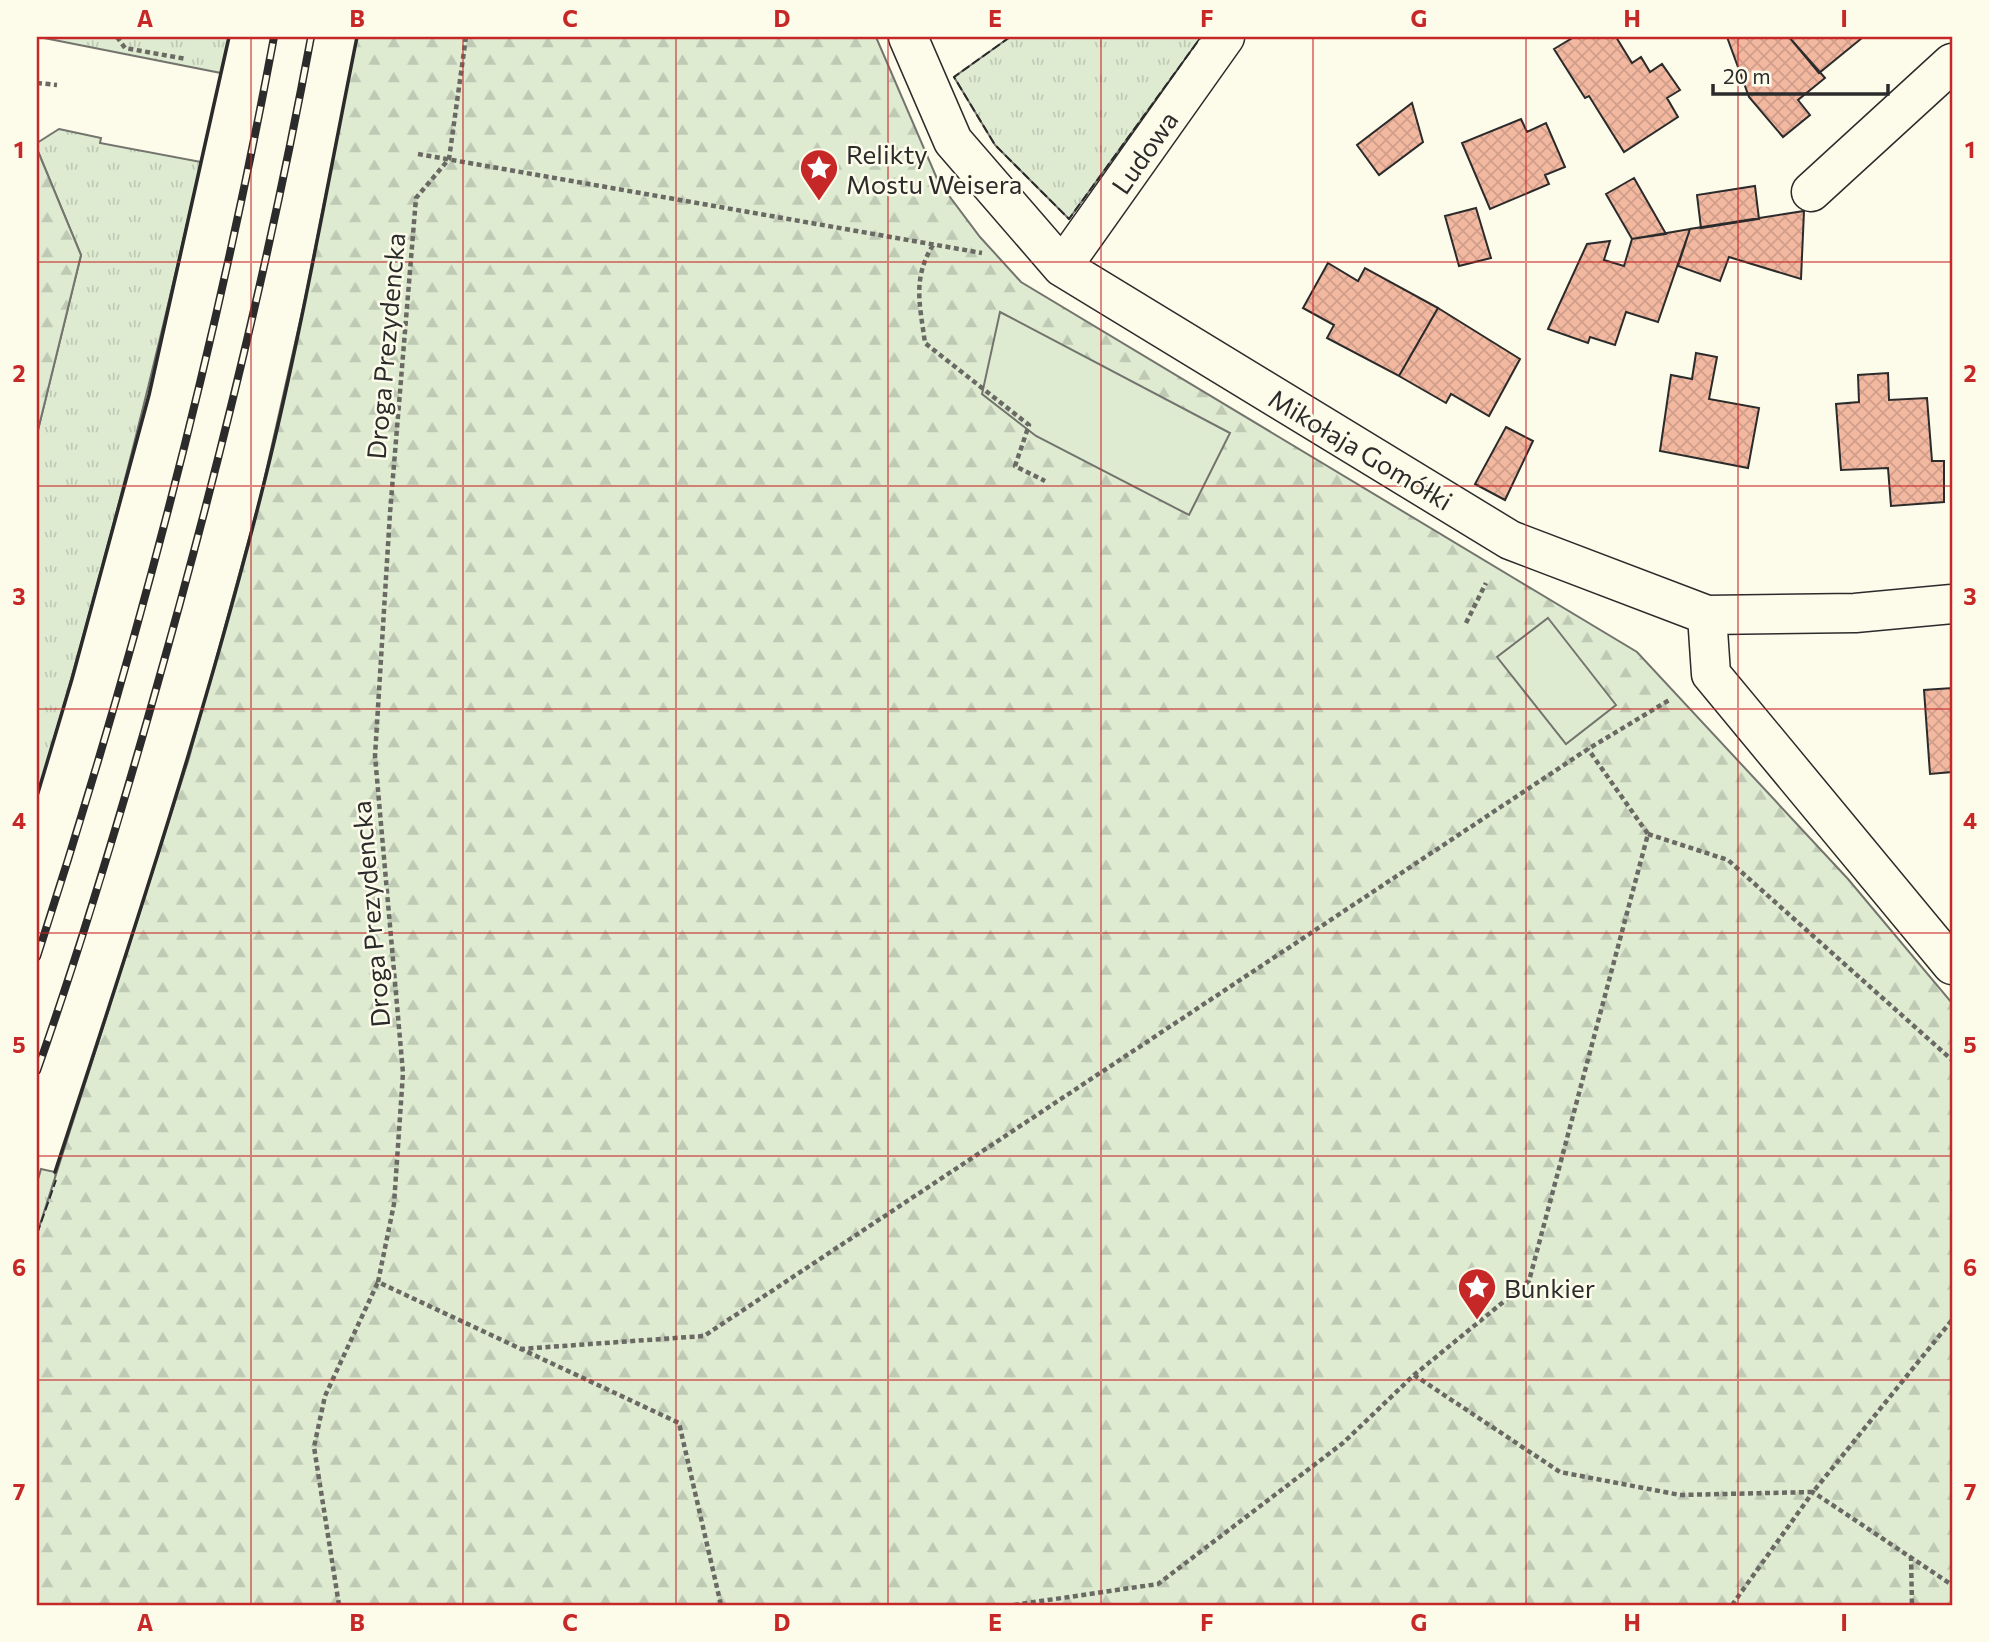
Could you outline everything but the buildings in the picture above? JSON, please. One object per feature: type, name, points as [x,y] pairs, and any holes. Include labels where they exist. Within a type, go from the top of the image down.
[{"type":"street","name":"Mikołaja Gomółki","points":[[908,37],[953,141],[1062,267],[1510,540],[1707,615],[1855,613],[1952,604]]},
{"type":"street","name":"Ludowa","points":[[1062,267],[1225,37]]},
{"type":"street","points":[[1811,192],[1952,63]]},
{"type":"street","points":[[1707,615],[1711,674],[1952,965]]},
{"type":"path","points":[[117,37],[125,48],[186,59]]},
{"type":"path","points":[[449,159],[466,37]]},
{"type":"path","points":[[37,83],[57,85]]},
{"type":"path","points":[[418,154],[979,252]]},
{"type":"path","name":"Droga Prezydencka","points":[[339,1605],[314,1447],[325,1396],[378,1282],[394,1204],[403,1073],[375,756],[389,526],[416,198],[449,159]]},
{"type":"path","points":[[933,245],[922,264],[918,290],[925,343],[1029,425],[1015,466],[1045,481]]},
{"type":"path","points":[[1466,623],[1485,585]]},
{"type":"path","points":[[519,1349],[704,1336],[1588,749],[1711,674]]},
{"type":"path","points":[[1588,749],[1648,834],[1728,860],[1952,1060]]},
{"type":"path","points":[[1014,1605],[1158,1584],[1343,1443],[1414,1375],[1529,1281],[1648,834]]},
{"type":"path","points":[[378,1282],[678,1423],[721,1605]]},
{"type":"path","points":[[1732,1605],[1813,1492],[1952,1320]]},
{"type":"path","points":[[1414,1375],[1559,1472],[1680,1494],[1813,1492],[1911,1555],[1952,1586]]},
{"type":"path","points":[[1911,1555],[1912,1605]]},
{"type":"green space","points":[[39,37],[229,37],[221,73]]},
{"type":"green space","points":[[357,37],[876,37],[938,181],[980,237],[1021,282],[1637,652],[1848,879],[1952,1003],[1952,1605],[37,1605],[37,1234],[189,758],[260,498],[305,299]]},
{"type":"green space","points":[[1010,37],[1201,37],[1069,219],[995,145],[954,77]]},
{"type":"green space","points":[[59,129],[101,138],[100,143],[201,162],[125,481],[37,796],[37,434],[81,255],[37,149],[37,143]]},
{"type":"green space","points":[[37,149],[81,255],[37,434]]},
{"type":"green space","points":[[1000,312],[1230,433],[1189,515],[1036,436],[982,394]]},
{"type":"green space","points":[[1548,618],[1616,705],[1566,744],[1497,657]]},
{"type":"green space","points":[[41,1169],[55,1172],[56,1180],[37,1234],[37,1183]]},
{"type":"railway","points":[[37,957],[107,730],[170,501],[226,270],[274,37]]},
{"type":"railway","points":[[37,1071],[113,838],[199,533],[268,250],[311,37]]},
{"type":"fence","points":[[1010,37],[954,77],[995,145],[1069,219],[1201,37]]},
{"type":"fence","points":[[37,1234],[56,1180]]},
{"type":"wall","points":[[37,796],[72,679],[149,395],[229,37]]},
{"type":"wall","points":[[55,1172],[163,837],[238,584],[287,384],[357,37]]},
{"type":"place","name":"Relikty Mostu Weisera","points":[[819,202]]},
{"type":"place","name":"Bunkier","points":[[1477,1321]]}]
